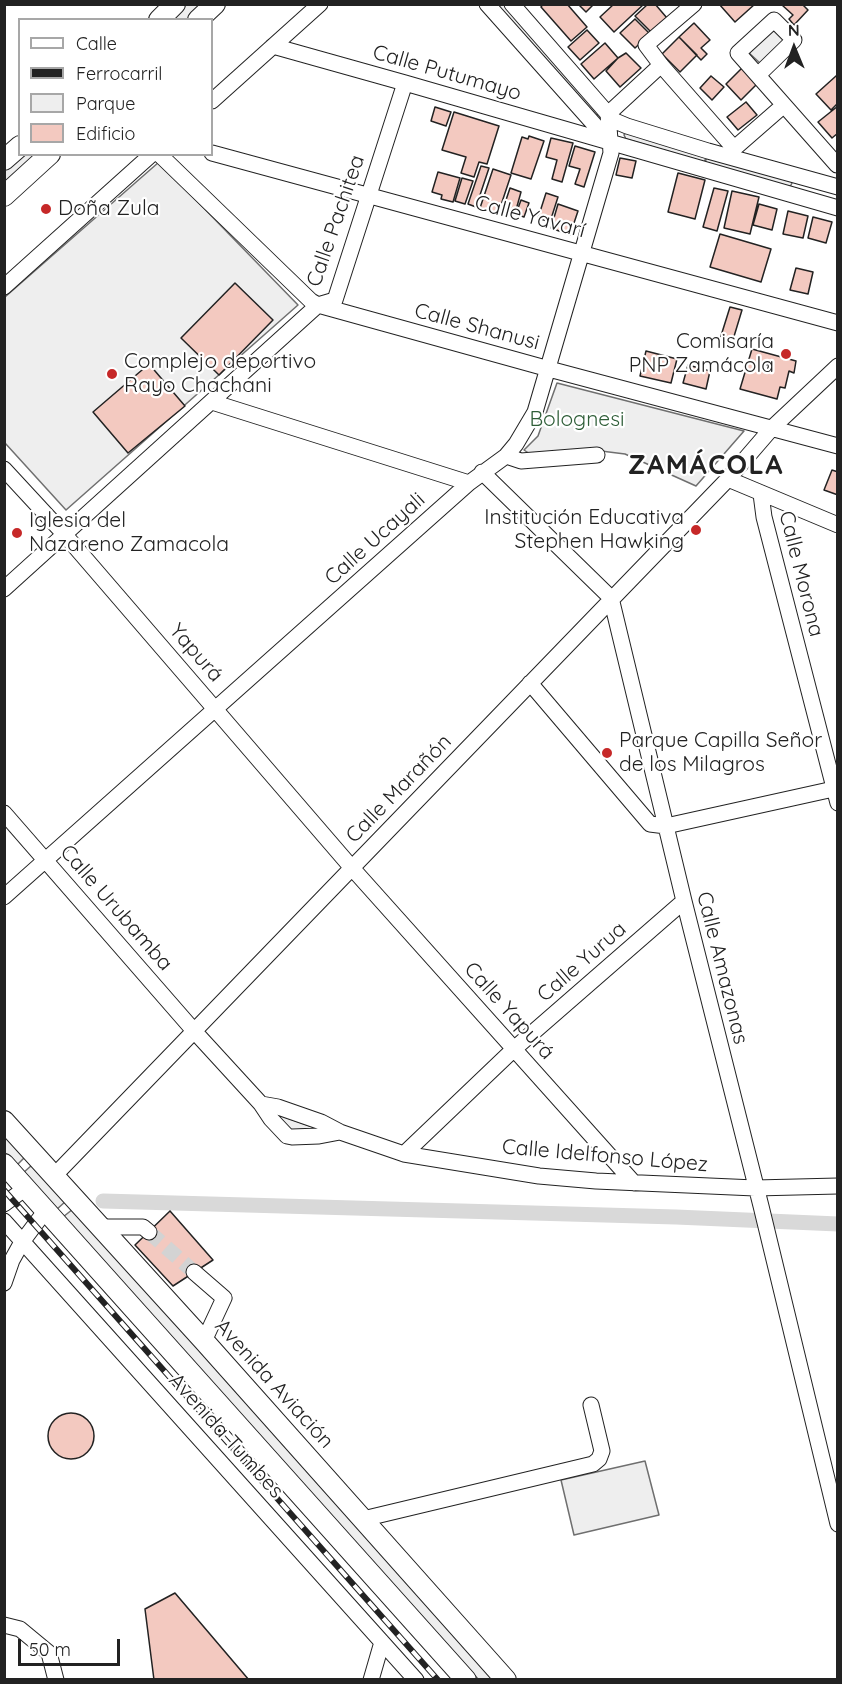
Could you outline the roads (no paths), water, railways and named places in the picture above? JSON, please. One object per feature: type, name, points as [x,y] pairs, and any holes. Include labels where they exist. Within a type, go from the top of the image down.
[{"type":"main road","points":[[161,18],[175,4]]},
{"type":"main road","points":[[200,18],[215,4]]},
{"type":"main road","points":[[4,160],[18,148]]},
{"type":"main road","points":[[4,196],[48,156]]},
{"type":"main road","name":"Avenida Aviación","points":[[4,1121],[204,1341],[506,1680]]},
{"type":"main road","points":[[4,1164],[466,1680]]},
{"type":"street","points":[[213,100],[320,4]]},
{"type":"street","points":[[487,4],[609,141]]},
{"type":"street","points":[[512,4],[615,121],[731,152],[802,178],[833,174]]},
{"type":"street","points":[[694,4],[646,45],[731,152]]},
{"type":"street","name":"Calle Putumayo","points":[[273,46],[405,82],[837,208]]},
{"type":"street","points":[[608,114],[661,65]]},
{"type":"street","points":[[758,75],[784,105],[833,174]]},
{"type":"street","name":"Calle Pachitea","points":[[4,588],[318,305],[335,300],[405,82]]},
{"type":"street","points":[[731,152],[784,105]]},
{"type":"street","name":"Calle Ucayali","points":[[4,897],[482,472],[506,456],[524,433],[535,412],[549,369],[611,153],[608,114]]},
{"type":"street","name":"Calle Yavarí","points":[[213,153],[837,323]]},
{"type":"street","points":[[4,287],[150,156]]},
{"type":"street","name":"Calle Shanusi","points":[[161,156],[311,301],[318,305],[837,446]]},
{"type":"street","points":[[818,202],[833,174]]},
{"type":"street","points":[[796,195],[802,178]]},
{"type":"street","name":"Calle Marañón","points":[[54,1176],[728,479],[772,428],[837,366]]},
{"type":"street","points":[[212,402],[470,483]]},
{"type":"street","points":[[506,456],[521,460],[597,455]]},
{"type":"street","name":"Yapurá","points":[[4,469],[65,535],[352,868]]},
{"type":"street","points":[[482,472],[611,598]]},
{"type":"street","points":[[728,479],[837,525]]},
{"type":"street","name":"Calle Morona","points":[[761,494],[764,517],[836,793]]},
{"type":"street","name":"Calle Amazonas","points":[[611,598],[837,1524]]},
{"type":"street","points":[[530,683],[650,824],[666,826],[836,793]]},
{"type":"street","name":"Calle Urubamba","points":[[4,813],[195,1032]]},
{"type":"street","name":"Calle Yapurá","points":[[352,868],[634,1183]]},
{"type":"street","name":"Calle Yurua","points":[[404,1154],[514,1049],[684,901]]},
{"type":"street","points":[[195,1032],[261,1104],[286,1136],[319,1136],[340,1132]]},
{"type":"street","name":"Calle Idelfonso López","points":[[261,1104],[299,1114],[340,1132],[404,1154],[539,1176],[755,1188],[837,1186]]},
{"type":"street","points":[[4,1204],[26,1188]]},
{"type":"street","points":[[4,1283],[12,1260],[22,1242],[46,1210]]},
{"type":"street","name":"Avenida Tumbes","points":[[4,1221],[416,1680]]},
{"type":"street","points":[[100,1227],[143,1227],[149,1232]]},
{"type":"street","points":[[194,1272],[225,1298],[204,1341]]},
{"type":"street","points":[[363,1519],[593,1464],[599,1459],[602,1451],[591,1405]]},
{"type":"street","points":[[4,1625],[20,1629],[49,1653],[56,1680]]},
{"type":"street","points":[[371,1680],[382,1642]]},
{"type":"waterway","points":[[103,1201],[676,1217],[838,1224]]},
{"type":"tunnel","points":[[149,1232],[194,1272]]},
{"type":"railway","points":[[4,1190],[438,1680]]},
{"type":"place","name":"Doña Zula","points":[[46,209]]},
{"type":"place","name":"Comisaría PNP Zamácola","points":[[786,354]]},
{"type":"place","name":"Complejo deportivo Rayo Chachani","points":[[112,374]]},
{"type":"place","name":"Institución Educativa Stephen Hawking","points":[[696,530]]},
{"type":"place","name":"Iglesia del Nazareno Zamacola","points":[[17,533]]},
{"type":"place","name":"Parque Capilla Señor de los Milagros","points":[[607,753]]},
{"type":"district","name":"ZAMÁCOLA","points":[[706,466]]},
{"type":"park label","name":"Bolognesi","points":[[577,420]]}]
